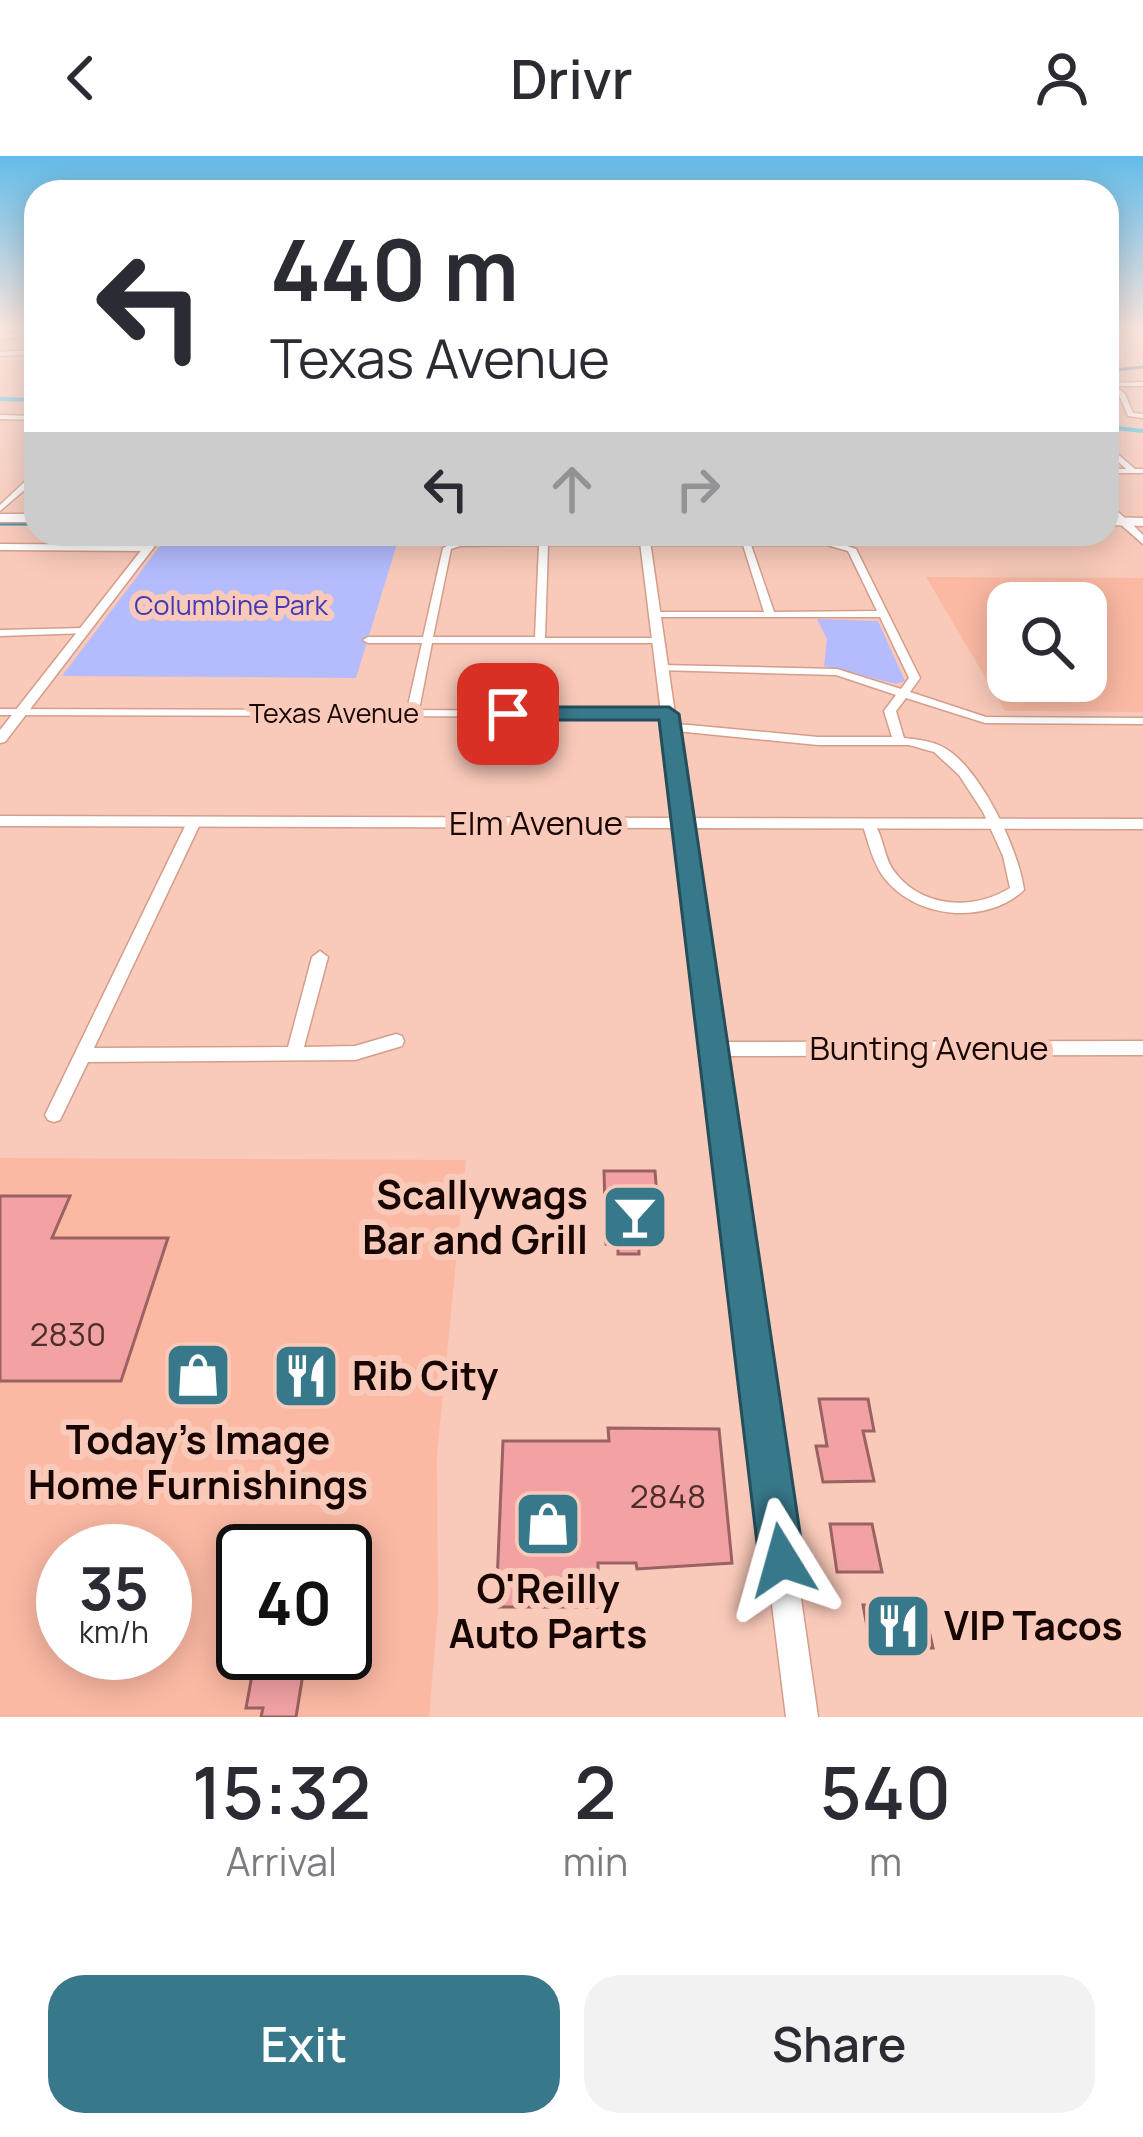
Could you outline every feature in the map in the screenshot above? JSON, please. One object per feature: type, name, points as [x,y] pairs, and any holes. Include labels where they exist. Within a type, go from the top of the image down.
[{"type":"main road","points":[[1119,521],[1143,521]]},
{"type":"street","points":[[0,509],[24,487]]},
{"type":"street","points":[[1119,517],[1143,541]]},
{"type":"street","points":[[412,714],[447,548],[452,546]]},
{"type":"street","points":[[539,640],[544,546]]},
{"type":"street","points":[[646,546],[802,1717]]},
{"type":"street","points":[[747,546],[770,614]]},
{"type":"street","points":[[846,546],[854,552],[916,682],[890,711],[899,741]]},
{"type":"street","points":[[0,548],[148,548]]},
{"type":"street","points":[[0,740],[148,548]]},
{"type":"street","points":[[655,615],[884,614]]},
{"type":"street","points":[[0,633],[83,631]]},
{"type":"street","points":[[368,640],[659,641]]},
{"type":"street","points":[[662,668],[837,672],[985,720],[1143,721]]},
{"type":"street","name":"Texas Avenue","points":[[0,712],[670,721],[822,742],[899,741],[934,748],[958,762],[1018,872],[1017,890],[1003,902],[974,910],[932,904],[902,888],[886,872],[869,824]]},
{"type":"street","name":"Elm Avenue","points":[[0,821],[1143,824]]},
{"type":"street","points":[[53,1115],[194,822]]},
{"type":"street","points":[[294,1054],[320,957]]},
{"type":"street","points":[[83,1055],[355,1053],[396,1040]]},
{"type":"street","name":"Bunting Avenue","points":[[714,1049],[1143,1048]]},
{"type":"shaded area","points":[[926,577],[1143,578],[1143,712],[1005,711],[1000,702],[1107,702],[1107,582],[987,582],[987,680]]},
{"type":"shaded area","points":[[0,1158],[466,1160],[437,1455],[438,1610],[429,1717],[0,1717]]},
{"type":"green space","name":"Columbine Park","points":[[160,546],[396,546],[356,678],[62,676]]},
{"type":"green space","points":[[817,619],[878,621],[905,681],[896,684],[824,666],[827,639]]},
{"type":"building","name":"Scallywags Bar and Grill","points":[[604,1171],[655,1171],[658,1210],[664,1210],[665,1223],[647,1225],[648,1245],[639,1245],[639,1254],[618,1254],[618,1244],[606,1244]]},
{"type":"building","points":[[0,1196],[70,1196],[52,1238],[168,1238],[121,1381],[0,1381]]},
{"type":"building","points":[[819,1399],[868,1399],[874,1431],[863,1431],[874,1481],[823,1482],[816,1446],[827,1446]]},
{"type":"building","points":[[608,1428],[719,1429],[732,1563],[637,1569],[636,1563],[598,1563],[598,1607],[496,1607],[503,1441],[609,1441]]},
{"type":"building","points":[[830,1524],[872,1524],[882,1572],[837,1572]]},
{"type":"building","name":"VIP Tacos","points":[[923,1604],[933,1648],[871,1648],[863,1605]]},
{"type":"building","points":[[251,1680],[302,1680],[296,1717],[261,1717],[263,1708],[246,1708]]},
{"type":"waterway","points":[[1119,428],[1143,431]]},
{"type":"waterway","points":[[0,524],[24,524]]},
{"type":"place","name":"Scallywags Bar and Grill","points":[[635,1217]]},
{"type":"place","name":"Today's Image Home Furnishings","points":[[198,1375]]},
{"type":"place","name":"Rib City","points":[[306,1376]]},
{"type":"place","name":"O'Reilly Auto Parts","points":[[548,1524]]},
{"type":"place","name":"VIP Tacos","points":[[898,1626]]},
{"type":"route","points":[[508,714],[669,714],[782,1560]]}]
